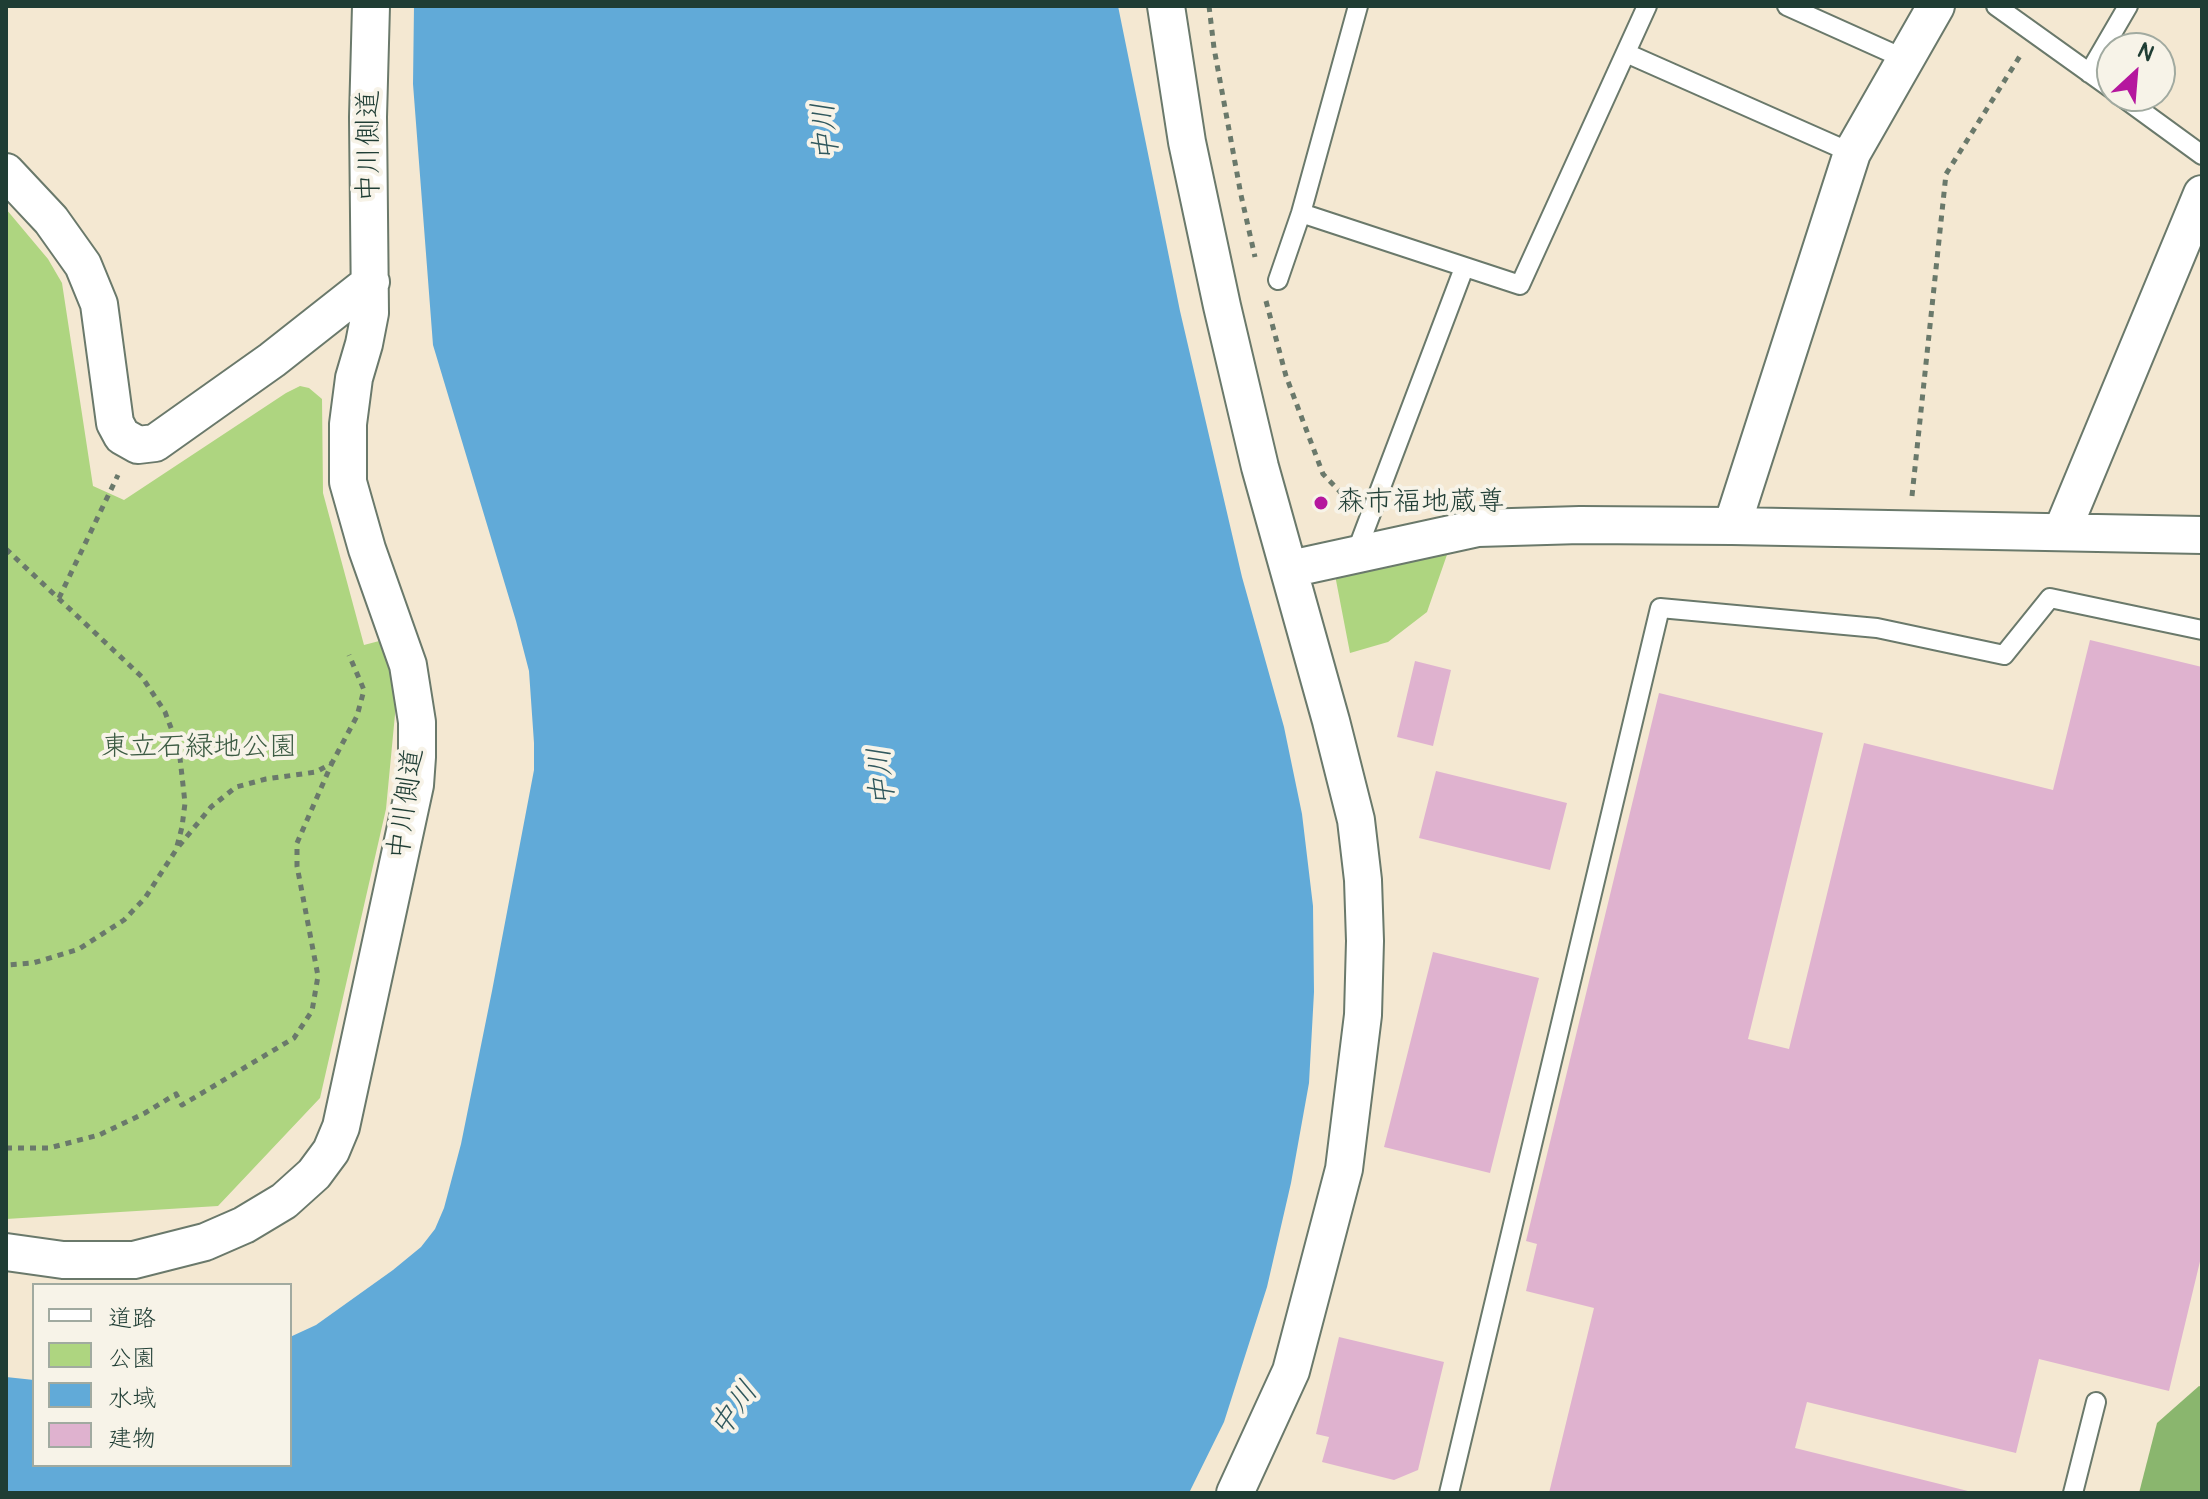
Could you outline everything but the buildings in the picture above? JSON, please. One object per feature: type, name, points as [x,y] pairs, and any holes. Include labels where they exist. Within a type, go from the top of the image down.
[{"type":"street","name":"中川側道","points":[[6,1252],[63,1260],[134,1260],[205,1242],[244,1225],[284,1201],[314,1174],[331,1151],[341,1127],[415,785],[417,757],[417,722],[408,665],[367,549],[348,482],[348,424],[354,378],[367,328],[371,282],[368,117],[371,6]]},
{"type":"street","points":[[1166,6],[1187,142],[1222,306],[1260,467],[1356,820],[1364,911],[1363,1015],[1344,1169],[1291,1371],[1235,1493]]},
{"type":"street","points":[[1732,526],[1852,153],[1936,6]]},
{"type":"street","points":[[6,172],[51,220],[83,265],[99,304],[115,423],[122,436],[138,445],[155,443],[272,360],[371,282]]},
{"type":"street","points":[[2062,531],[2202,194]]},
{"type":"street","points":[[272,360],[314,345],[325,345],[333,349],[354,378]]},
{"type":"street","points":[[1290,569],[1478,528],[1732,526],[2202,535]]},
{"type":"lane","points":[[1278,280],[1301,213],[1358,6]]},
{"type":"lane","points":[[1301,213],[1520,285],[1647,6]]},
{"type":"lane","points":[[1787,6],[1905,59]]},
{"type":"lane","points":[[1996,6],[2096,78]]},
{"type":"lane","points":[[2089,73],[2128,6]]},
{"type":"lane","points":[[1626,53],[1852,153]]},
{"type":"lane","points":[[2143,112],[2202,155]]},
{"type":"lane","points":[[1356,553],[1464,268]]},
{"type":"lane","points":[[1449,1493],[1660,608],[1877,628],[2004,655],[2050,598],[2202,630]]},
{"type":"lane","points":[[2073,1493],[2096,1402]]},
{"type":"path","points":[[1908,528],[1946,174],[2034,33]]},
{"type":"path","points":[[59,598],[118,475]]},
{"type":"path","points":[[6,549],[142,677],[165,712],[179,749],[185,803],[176,850]]},
{"type":"path","points":[[6,1148],[49,1148],[99,1135],[176,1094],[182,1105],[294,1038],[312,1011],[318,976],[297,866],[297,843],[332,763],[357,716],[364,690],[349,655]]},
{"type":"path","points":[[6,965],[56,958],[99,938],[124,920],[145,898],[176,850],[211,807],[236,787],[266,779],[297,777],[316,772],[332,763]]},
{"type":"green space","name":"東立石緑地公園","points":[[6,209],[48,259],[62,283],[93,486],[124,500],[286,393],[300,386],[309,388],[322,399],[323,493],[364,645],[383,640],[390,667],[396,704],[386,809],[320,1098],[218,1206],[6,1219]]},
{"type":"green space","points":[[1449,549],[1427,612],[1388,642],[1350,653],[1335,575]]},
{"type":"green space","points":[[2199,1386],[2202,1387],[2202,1493],[2139,1493],[2157,1423]]},
{"type":"water","name":"中川","points":[[414,6],[1118,6],[1180,311],[1242,577],[1284,727],[1302,814],[1313,906],[1314,992],[1309,1083],[1291,1183],[1267,1287],[1224,1422],[1189,1493],[6,1493],[6,1377],[32,1380],[32,1467],[292,1467],[292,1336],[316,1325],[421,1247],[435,1229],[444,1208],[461,1144],[492,991],[534,770],[534,743],[529,671],[433,345],[413,84]]},
{"type":"place","name":"森市福地蔵尊","points":[[1321,503]]}]
